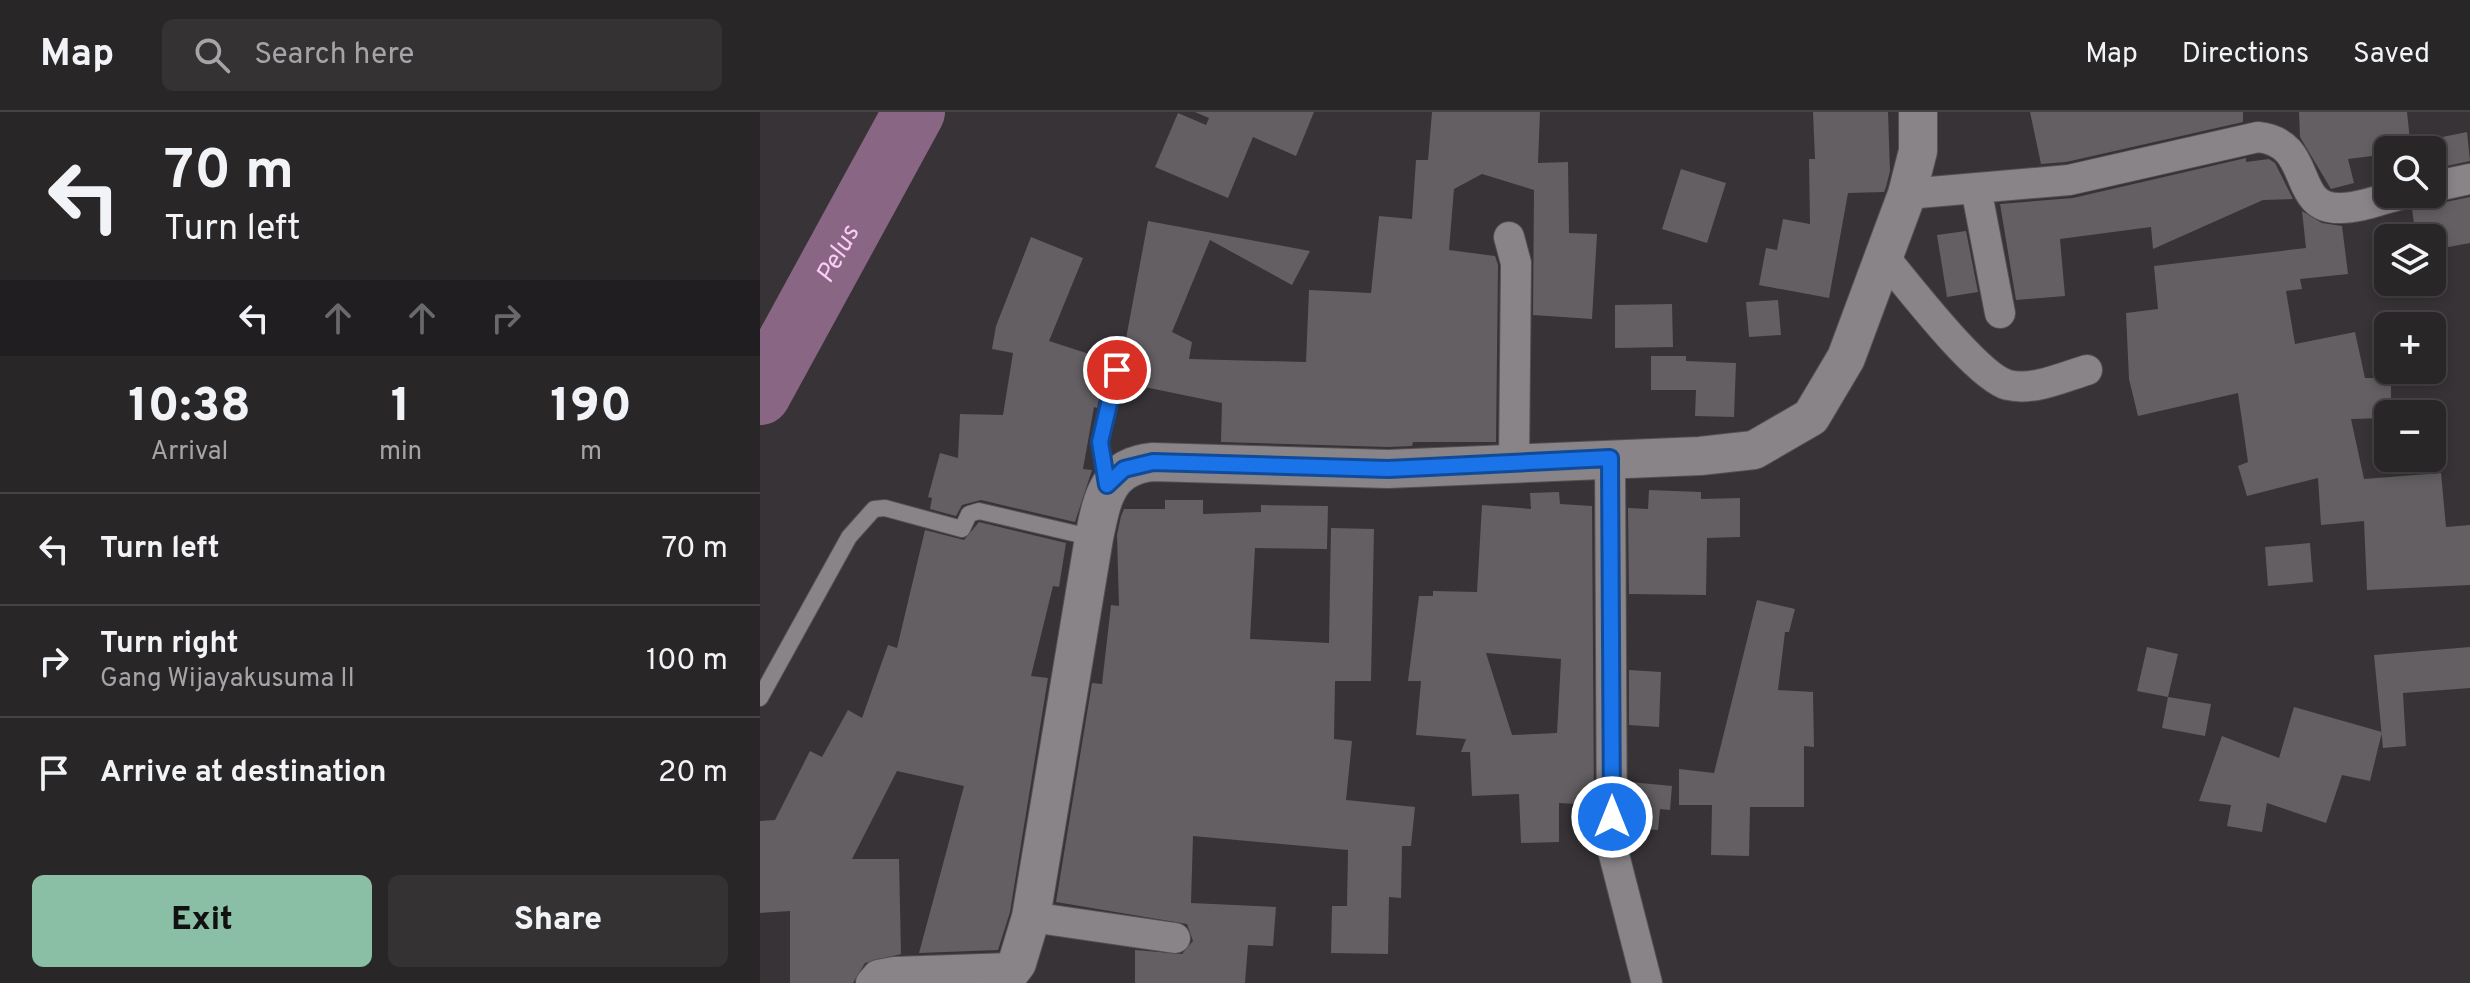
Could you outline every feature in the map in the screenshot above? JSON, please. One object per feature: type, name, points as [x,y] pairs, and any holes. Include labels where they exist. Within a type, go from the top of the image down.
[{"type":"street","points":[[871,983],[878,975],[894,972],[1007,976],[1017,963],[1031,917],[1094,538],[1107,485],[1124,469],[1153,462],[1388,469],[1700,456],[1754,450],[1811,417],[1846,358],[1907,194],[1918,151],[1918,112]]},
{"type":"street","points":[[1907,194],[2069,180],[2258,137],[2275,139],[2292,152],[2303,185],[2321,203],[2340,208],[2374,200]]},
{"type":"street","points":[[2446,184],[2470,179]]},
{"type":"street","points":[[1976,188],[2000,313]]},
{"type":"street","points":[[1509,237],[1516,263],[1514,463]]},
{"type":"street","points":[[1883,256],[1956,344],[2006,384],[2031,387],[2087,370]]},
{"type":"street","points":[[1610,458],[1612,847],[1647,983]]},
{"type":"street","points":[[1031,917],[1175,938]]},
{"type":"lane","points":[[1107,485],[1100,442],[1117,370]]},
{"type":"lane","points":[[760,698],[849,537],[874,509],[885,508],[962,529],[969,514],[979,511],[1094,538]]},
{"type":"building","points":[[1195,112],[1314,112],[1296,156],[1253,137],[1228,198],[1155,167],[1178,113],[1206,125],[1209,118]]},
{"type":"building","points":[[1432,112],[1540,112],[1538,163],[1568,162],[1569,233],[1597,234],[1592,319],[1533,315],[1534,190],[1482,174],[1454,189],[1449,250],[1495,256],[1498,265],[1496,442],[1413,442],[1412,446],[1388,447],[1221,442],[1222,403],[1125,383],[1128,368],[1122,360],[1148,221],[1310,251],[1292,285],[1210,240],[1172,332],[1192,342],[1189,359],[1306,362],[1309,290],[1371,293],[1379,216],[1412,219],[1416,160],[1428,160]]},
{"type":"building","points":[[1813,112],[1888,112],[1890,171],[1886,187],[1884,192],[1848,193],[1829,298],[1759,285],[1766,248],[1777,250],[1783,219],[1810,224],[1809,159],[1815,159]]},
{"type":"building","points":[[2030,112],[2243,112],[2243,122],[2066,162],[2041,164]]},
{"type":"building","points":[[2299,112],[2407,112],[2410,136],[2374,136],[2374,156],[2348,159],[2354,183],[2331,189],[2300,137]]},
{"type":"building","points":[[2467,132],[2470,161],[2446,166],[2446,136]]},
{"type":"building","points":[[2246,158],[2246,162],[2269,159],[2275,163],[2293,199],[2263,200],[2153,249],[2151,227],[2060,239],[2065,296],[2016,300],[2000,204],[2073,198]]},
{"type":"building","points":[[1681,169],[1726,183],[1707,243],[1662,229]]},
{"type":"building","points":[[2470,197],[2470,243],[2446,247],[2446,224],[2414,224],[2412,209],[2446,208],[2446,202]]},
{"type":"building","points":[[2302,211],[2322,223],[2342,226],[2348,274],[2300,279],[2302,289],[2286,291],[2295,344],[2355,332],[2365,378],[2374,378],[2374,384],[2391,384],[2391,400],[2374,400],[2374,418],[2351,419],[2364,479],[2441,473],[2446,527],[2470,525],[2470,585],[2367,590],[2364,521],[2321,525],[2318,478],[2247,496],[2238,466],[2248,462],[2238,393],[2138,416],[2129,379],[2126,313],[2158,309],[2154,266],[2306,248]]},
{"type":"building","points":[[1966,231],[1978,292],[1947,297],[1937,235]]},
{"type":"building","points":[[1031,237],[1083,258],[1049,341],[1111,361],[1106,367],[1097,408],[1094,407],[1083,469],[1092,470],[1075,522],[981,500],[962,505],[956,516],[930,509],[932,498],[928,497],[940,453],[958,458],[960,414],[1003,415],[1013,353],[992,349],[996,326]]},
{"type":"building","points":[[1778,300],[1781,335],[1749,337],[1746,302]]},
{"type":"building","points":[[1672,304],[1673,347],[1615,348],[1615,305]]},
{"type":"building","points":[[1651,356],[1686,356],[1686,361],[1736,363],[1734,417],[1695,416],[1696,390],[1651,390]]},
{"type":"building","points":[[1649,490],[1701,492],[1701,499],[1740,498],[1740,537],[1707,538],[1706,595],[1629,594],[1628,508],[1648,509]]},
{"type":"building","points":[[1559,492],[1560,504],[1592,506],[1594,805],[1559,803],[1559,842],[1521,843],[1519,794],[1472,796],[1470,752],[1461,752],[1466,739],[1416,735],[1421,681],[1408,681],[1419,596],[1433,596],[1433,591],[1477,592],[1482,505],[1531,509],[1530,493]],"holes":[[[1486,653],[1561,659],[1557,733],[1512,735]]]},
{"type":"building","points":[[1165,500],[1203,500],[1203,514],[1261,512],[1261,505],[1328,506],[1327,549],[1255,548],[1250,639],[1329,643],[1331,528],[1374,529],[1371,681],[1335,681],[1334,739],[1352,741],[1346,800],[1415,807],[1411,846],[1402,846],[1401,898],[1389,897],[1388,954],[1331,953],[1332,906],[1347,906],[1348,850],[1193,836],[1191,903],[1276,907],[1273,946],[1248,945],[1245,983],[1135,983],[1135,950],[1182,954],[1193,941],[1187,924],[1056,902],[1092,683],[1102,684],[1111,605],[1119,606],[1117,535],[1121,516],[1124,509],[1165,509]]},
{"type":"building","points":[[979,522],[1066,543],[1059,587],[1053,586],[1031,676],[1048,678],[1010,912],[998,950],[919,953],[964,786],[897,771],[852,859],[899,859],[901,954],[865,963],[853,983],[790,983],[790,911],[760,913],[760,821],[775,820],[810,751],[822,757],[848,710],[862,718],[888,645],[897,648],[925,530],[964,540]]},
{"type":"building","points":[[2310,543],[2313,582],[2268,586],[2265,547]]},
{"type":"building","points":[[1757,600],[1795,609],[1789,632],[1785,632],[1778,690],[1813,692],[1814,747],[1804,746],[1804,807],[1750,807],[1749,856],[1711,855],[1712,805],[1679,805],[1679,769],[1714,773]]},
{"type":"building","points":[[2147,647],[2178,654],[2168,697],[2137,691]]},
{"type":"building","points":[[2470,647],[2470,688],[2403,693],[2406,746],[2383,748],[2374,655]]},
{"type":"building","points":[[1629,670],[1661,672],[1659,727],[1629,725]]},
{"type":"building","points":[[2168,697],[2211,704],[2205,736],[2162,728]]},
{"type":"building","points":[[2294,707],[2382,732],[2370,781],[2342,775],[2326,823],[2267,803],[2262,832],[2227,826],[2231,805],[2199,801],[2222,736],[2279,758]]},
{"type":"building","points":[[1630,782],[1672,786],[1670,810],[1660,809],[1658,830],[1630,828]]},
{"type":"waterway","name":"Pelus","points":[[760,394],[914,112]]},
{"type":"route","points":[[1117,370],[1100,442],[1101,466],[1107,485],[1124,469],[1153,462],[1388,469],[1610,458],[1612,817]]}]
